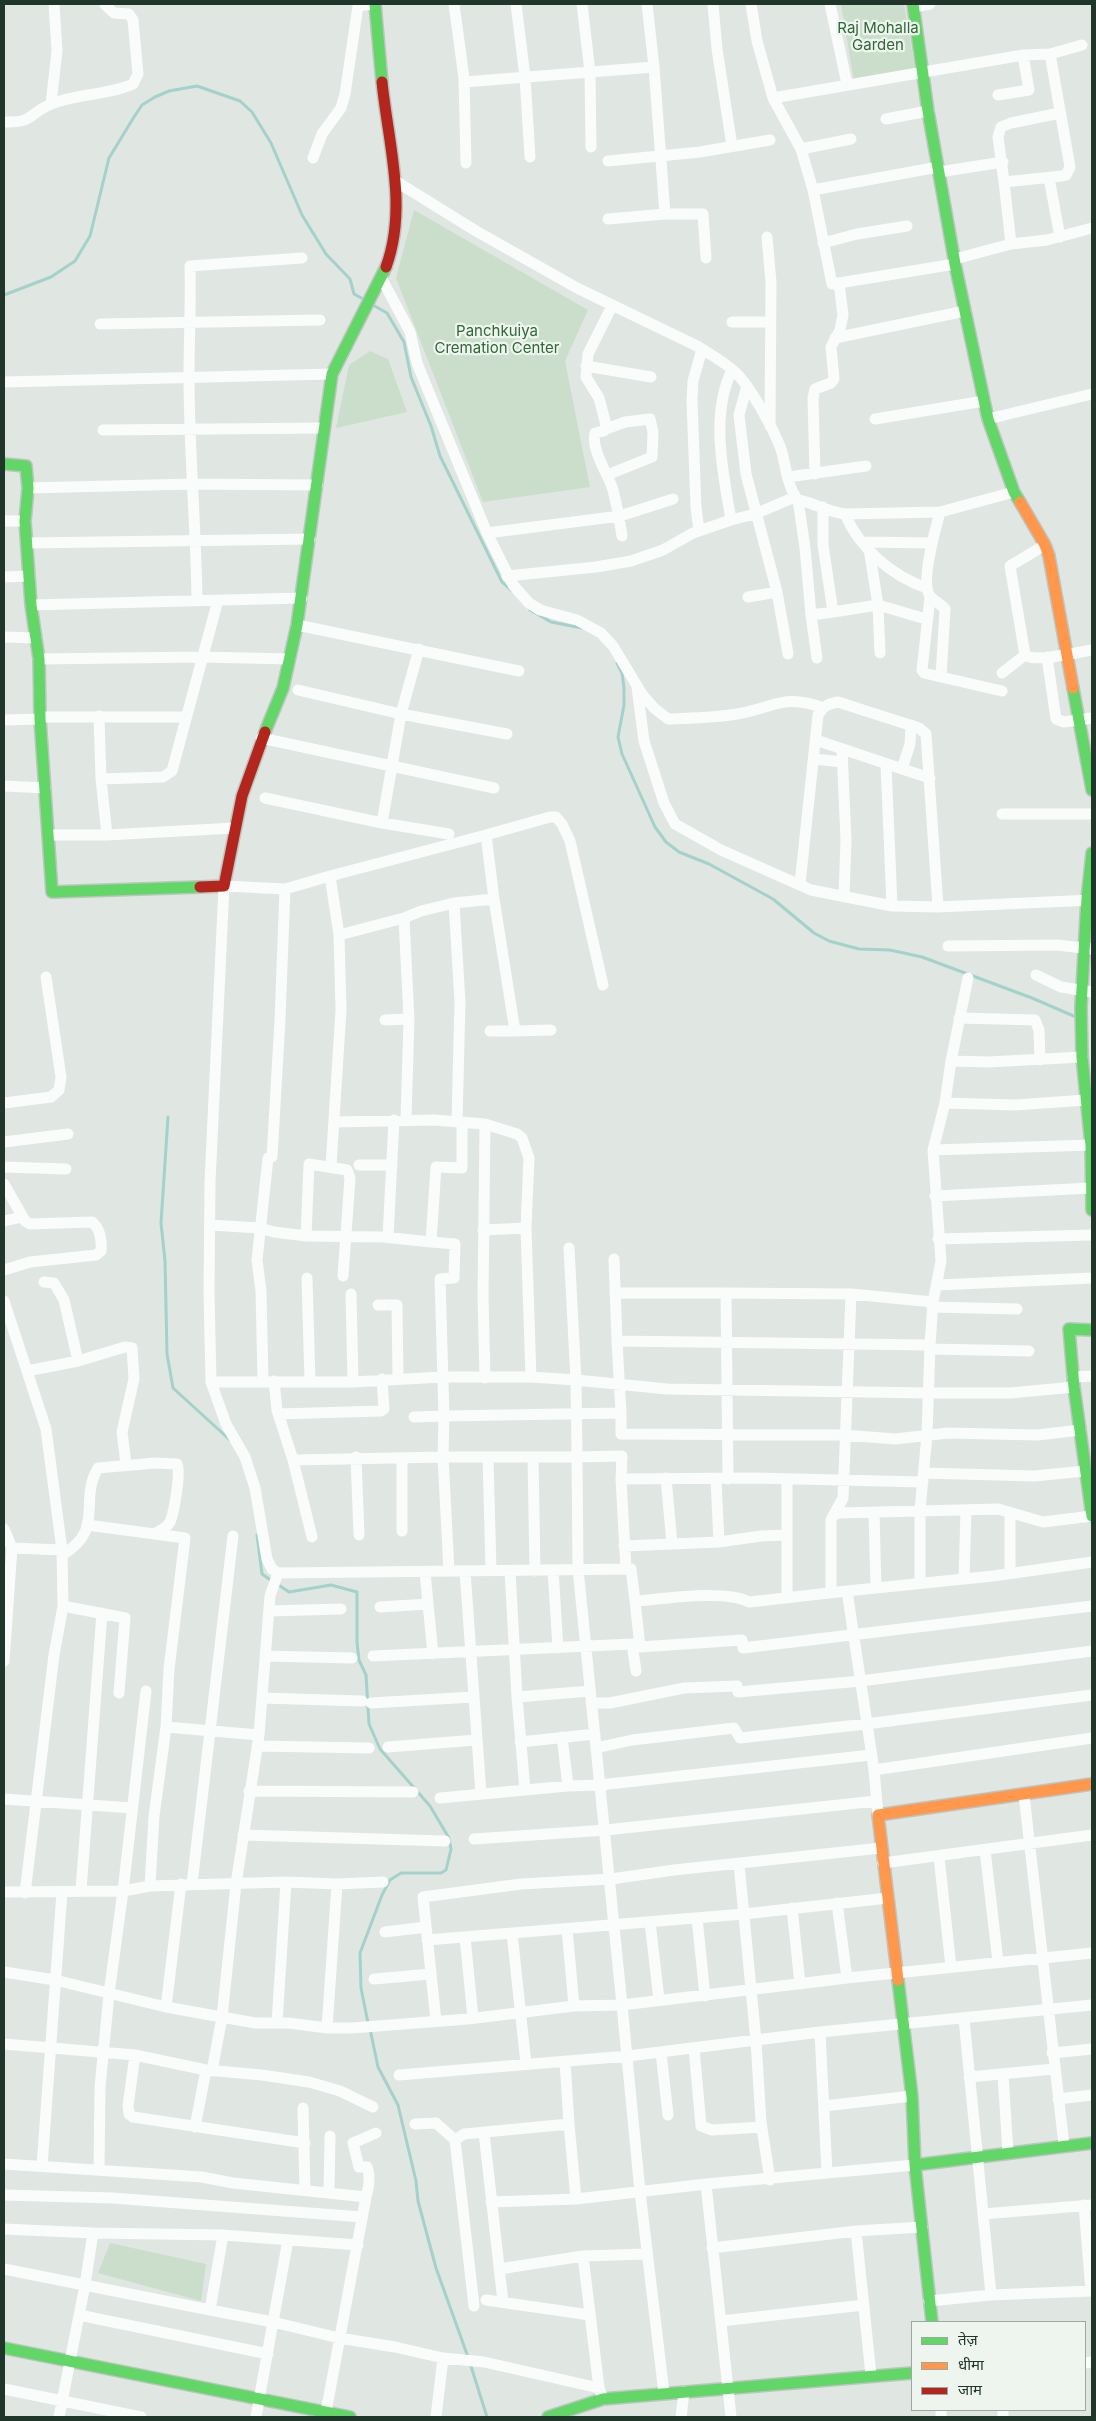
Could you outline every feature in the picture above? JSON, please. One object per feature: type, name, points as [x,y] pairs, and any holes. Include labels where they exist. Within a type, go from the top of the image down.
[{"type":"street","points":[[51,104],[57,51],[54,4]]},
{"type":"street","points":[[277,1576],[267,1559],[255,1488],[245,1457],[226,1424],[211,1382],[210,1225],[221,921],[224,886],[234,828],[248,772],[283,688],[298,625],[323,428],[332,374],[382,279],[394,246],[396,182],[387,129],[374,4],[358,6],[345,94],[341,108],[322,134],[312,158]]},
{"type":"street","points":[[454,4],[464,82],[466,163]]},
{"type":"street","points":[[516,4],[525,77],[530,157]]},
{"type":"street","points":[[582,4],[590,72],[591,147]]},
{"type":"street","points":[[647,4],[654,67],[664,214]]},
{"type":"street","points":[[713,4],[717,49],[732,146]]},
{"type":"street","points":[[750,4],[773,98],[801,149],[813,190],[832,284],[955,262],[1012,244],[1060,237],[1092,228]]},
{"type":"street","points":[[830,4],[847,84]]},
{"type":"street","points":[[930,4],[914,5],[928,112],[965,311],[988,419],[1014,492],[1045,545],[1052,570],[1092,790]]},
{"type":"street","points":[[4,122],[19,123],[28,120],[51,104],[116,90],[133,84],[137,79],[138,64],[133,20],[129,14],[114,13],[105,5]]},
{"type":"street","points":[[773,98],[1023,55],[1050,54],[1082,45]]},
{"type":"street","points":[[1004,182],[1066,175],[1070,167],[1050,54]]},
{"type":"street","points":[[998,95],[1029,90],[1023,55]]},
{"type":"street","points":[[464,82],[654,67]]},
{"type":"street","points":[[886,119],[928,112]]},
{"type":"street","points":[[1012,244],[1003,162],[998,137],[1000,127],[1060,113]]},
{"type":"street","points":[[801,149],[851,139]]},
{"type":"street","points":[[608,161],[700,152],[770,140]]},
{"type":"street","points":[[813,190],[1003,162]]},
{"type":"street","points":[[1049,178],[1060,237]]},
{"type":"street","points":[[396,182],[476,231],[612,306],[702,349],[732,370],[746,386],[770,426],[780,448],[788,477],[797,499],[805,548],[817,658]]},
{"type":"street","points":[[608,219],[664,214],[704,214],[706,258]]},
{"type":"street","points":[[823,243],[857,234],[907,226]]},
{"type":"street","points":[[767,237],[771,282],[769,322],[770,426]]},
{"type":"street","points":[[196,600],[197,542],[192,484],[189,376],[191,323],[190,266],[302,258]]},
{"type":"street","points":[[382,279],[410,332],[417,363],[487,533],[507,576],[520,594],[540,610],[577,620],[601,633],[613,646],[654,708],[668,719],[738,714],[786,701],[810,703],[823,708]]},
{"type":"street","points":[[815,474],[814,393],[816,389],[831,383],[834,379],[831,348],[840,330],[843,315],[839,283]]},
{"type":"street","points":[[606,429],[600,398],[588,383],[586,366],[593,341],[612,306]]},
{"type":"street","points":[[835,338],[965,311]]},
{"type":"street","points":[[100,324],[320,320]]},
{"type":"street","points":[[732,322],[769,322]]},
{"type":"street","points":[[699,531],[696,507],[692,401],[693,382],[702,349]]},
{"type":"street","points":[[586,366],[651,377]]},
{"type":"street","points":[[731,520],[724,476],[721,412],[728,378],[732,370]]},
{"type":"street","points":[[4,382],[332,374]]},
{"type":"street","points":[[746,386],[739,414],[746,474],[755,514],[763,533],[778,592],[788,654]]},
{"type":"street","points":[[988,419],[1092,394]]},
{"type":"street","points":[[875,419],[984,401]]},
{"type":"street","points":[[607,475],[650,459],[654,455],[650,419],[625,422],[595,433],[594,438],[620,516],[622,536]]},
{"type":"street","points":[[103,430],[323,428]]},
{"type":"street","points":[[4,464],[26,466],[28,488],[24,521],[28,543],[31,605],[39,659],[40,719],[52,892],[224,886],[285,889],[550,817],[556,817],[562,824],[570,841],[603,985]]},
{"type":"street","points":[[788,477],[866,466]]},
{"type":"street","points":[[28,488],[192,484],[317,485]]},
{"type":"street","points":[[507,576],[596,567],[631,561],[663,550],[699,531],[797,499],[823,507],[834,513],[940,512],[1014,492]]},
{"type":"street","points":[[487,533],[620,516],[672,499]]},
{"type":"street","points":[[823,507],[823,545],[833,612]]},
{"type":"street","points":[[940,512],[932,543],[922,670],[924,673],[1002,691]]},
{"type":"street","points":[[845,514],[866,546],[891,570],[908,582],[928,592],[943,606],[946,613],[942,677]]},
{"type":"street","points":[[4,521],[24,521]]},
{"type":"street","points":[[28,543],[310,539]]},
{"type":"street","points":[[866,546],[932,543]]},
{"type":"street","points":[[1025,655],[1010,566],[1045,545]]},
{"type":"street","points":[[866,546],[878,605],[880,653]]},
{"type":"street","points":[[4,576],[29,576]]},
{"type":"street","points":[[748,597],[778,592]]},
{"type":"street","points":[[31,605],[302,598]]},
{"type":"street","points":[[101,780],[163,777],[168,775],[174,766],[185,717],[218,600]]},
{"type":"street","points":[[811,615],[878,605],[926,619]]},
{"type":"street","points":[[298,625],[519,671]]},
{"type":"street","points":[[4,637],[36,638]]},
{"type":"street","points":[[382,823],[401,714],[419,649]]},
{"type":"street","points":[[1025,655],[1030,658],[1047,657],[1092,650]]},
{"type":"street","points":[[1002,673],[1025,655]]},
{"type":"street","points":[[39,659],[201,657],[289,659]]},
{"type":"street","points":[[1047,657],[1056,719],[1064,722],[1092,718]]},
{"type":"street","points":[[637,683],[644,741],[654,777],[675,824],[721,850],[810,890],[892,906],[938,907],[1090,899]]},
{"type":"street","points":[[298,690],[401,714],[507,734]]},
{"type":"street","points":[[800,884],[818,715],[829,704],[838,702],[883,718],[911,725],[919,728],[926,734],[938,907]]},
{"type":"street","points":[[4,720],[99,716],[185,717]]},
{"type":"street","points":[[99,716],[101,780],[107,835]]},
{"type":"street","points":[[902,769],[910,744],[911,725]]},
{"type":"street","points":[[261,738],[392,768],[494,788]]},
{"type":"street","points":[[816,740],[930,778]]},
{"type":"street","points":[[842,750],[846,840],[844,896]]},
{"type":"street","points":[[814,759],[842,762]]},
{"type":"street","points":[[886,764],[892,906]]},
{"type":"street","points":[[4,786],[45,788]]},
{"type":"street","points":[[265,798],[382,823],[449,834]]},
{"type":"street","points":[[1002,814],[1092,814]]},
{"type":"street","points":[[49,835],[107,835],[234,828]]},
{"type":"street","points":[[486,835],[494,899],[515,1030]]},
{"type":"street","points":[[935,1196],[1092,1200],[1091,1152],[1082,1057],[1081,1007],[1087,992],[1092,853]]},
{"type":"street","points":[[330,876],[339,935],[340,1010],[331,1166]]},
{"type":"street","points":[[285,889],[280,1020],[270,1158],[257,1260],[268,1381],[293,1460],[312,1537]]},
{"type":"street","points":[[339,935],[404,918],[421,910],[454,903],[494,899]]},
{"type":"street","points":[[431,1242],[436,1167],[462,1168],[459,1122],[460,1002],[454,903]]},
{"type":"street","points":[[404,918],[409,1019],[406,1120]]},
{"type":"street","points":[[948,946],[1057,945],[1089,949]]},
{"type":"street","points":[[1036,975],[1061,987],[1087,992]]},
{"type":"street","points":[[4,1103],[51,1097],[59,1090],[60,1077],[46,977]]},
{"type":"street","points":[[920,1583],[920,1510],[927,1435],[930,1347],[933,1304],[941,1261],[933,1150],[945,1103],[951,1061],[968,978]]},
{"type":"street","points":[[959,1018],[1035,1020],[1039,1030],[1040,1060]]},
{"type":"street","points":[[385,1020],[409,1019]]},
{"type":"street","points":[[490,1031],[552,1030]]},
{"type":"street","points":[[951,1061],[1040,1060],[1082,1057]]},
{"type":"street","points":[[945,1103],[1015,1105],[1086,1100]]},
{"type":"street","points":[[388,1237],[394,1120]]},
{"type":"street","points":[[335,1122],[406,1120],[485,1124],[517,1134],[522,1138],[528,1158],[526,1228],[531,1377]]},
{"type":"street","points":[[485,1124],[485,1378]]},
{"type":"street","points":[[4,1142],[68,1134]]},
{"type":"street","points":[[933,1150],[1091,1152]]},
{"type":"street","points":[[306,1236],[308,1166],[312,1163],[343,1168],[349,1173],[343,1276]]},
{"type":"street","points":[[359,1165],[392,1165]]},
{"type":"street","points":[[4,1168],[66,1169]]},
{"type":"street","points":[[4,1184],[22,1217],[30,1224],[92,1222],[97,1227],[101,1251],[96,1255],[30,1262],[4,1270]]},
{"type":"street","points":[[4,1221],[22,1217]]},
{"type":"street","points":[[210,1225],[260,1228],[274,1232],[306,1236],[388,1237],[455,1244],[454,1278],[440,1279],[444,1416],[443,1457],[449,1571]]},
{"type":"street","points":[[484,1230],[526,1228]]},
{"type":"street","points":[[938,1239],[1092,1235]]},
{"type":"street","points":[[569,1248],[576,1380],[578,1569],[611,1879],[640,2192],[664,2393]]},
{"type":"street","points":[[614,1259],[626,1569]]},
{"type":"street","points":[[306,1278],[310,1382]]},
{"type":"street","points":[[938,1285],[1092,1278]]},
{"type":"street","points":[[44,1282],[54,1283],[62,1294],[78,1361]]},
{"type":"street","points":[[615,1293],[851,1294],[933,1304],[1017,1309]]},
{"type":"street","points":[[726,1293],[728,1479]]},
{"type":"street","points":[[351,1294],[352,1382]]},
{"type":"street","points":[[831,1592],[831,1520],[842,1505],[844,1479],[844,1435],[848,1390],[851,1294]]},
{"type":"street","points":[[4,1301],[49,1447],[52,1490],[62,1552],[63,1606],[54,1655],[37,1802],[24,1893]]},
{"type":"street","points":[[378,1304],[397,1305],[398,1378]]},
{"type":"street","points":[[834,1515],[838,1512],[998,1509],[1043,1522],[1092,1516],[1074,1382],[1069,1329],[1092,1330]]},
{"type":"street","points":[[617,1341],[930,1347],[1029,1351]]},
{"type":"street","points":[[27,1371],[78,1361],[130,1347],[134,1352],[134,1379],[122,1432],[126,1464]]},
{"type":"street","points":[[211,1382],[352,1382],[398,1378],[531,1377],[576,1380],[620,1386],[1010,1393],[1074,1382],[1092,1376]]},
{"type":"street","points":[[278,1414],[381,1411],[384,1409],[382,1379]]},
{"type":"street","points":[[414,1417],[493,1413],[576,1415],[621,1413]]},
{"type":"street","points":[[621,1434],[844,1435],[895,1439],[948,1433],[1037,1435],[1080,1430]]},
{"type":"street","points":[[293,1460],[356,1457],[577,1458],[622,1456]]},
{"type":"street","points":[[356,1457],[358,1535]]},
{"type":"street","points":[[488,1457],[492,1570]]},
{"type":"street","points":[[533,1457],[535,1571]]},
{"type":"street","points":[[402,1458],[402,1531]]},
{"type":"street","points":[[12,1548],[62,1552],[80,1543],[87,1525],[92,1488],[97,1470],[126,1464],[174,1463],[178,1466],[170,1523],[154,1534]]},
{"type":"street","points":[[622,1479],[787,1480],[1034,1476],[1085,1470]]},
{"type":"street","points":[[666,1478],[672,1544]]},
{"type":"street","points":[[716,1480],[719,1542]]},
{"type":"street","points":[[787,1480],[787,1598]]},
{"type":"street","points":[[964,1578],[966,1511]]},
{"type":"street","points":[[874,1512],[876,1588]]},
{"type":"street","points":[[1010,1512],[1010,1573]]},
{"type":"street","points":[[87,1525],[154,1534],[157,1536],[185,1538],[169,1669],[166,1727],[154,1816],[150,1886]]},
{"type":"street","points":[[4,1529],[12,1548],[4,1661]]},
{"type":"street","points":[[166,2007],[210,1730],[234,1536]]},
{"type":"street","points":[[624,1546],[719,1542],[761,1536],[786,1536]]},
{"type":"street","points":[[635,1601],[710,1596],[741,1597],[749,1602],[1092,1562]]},
{"type":"street","points":[[277,1576],[492,1570],[631,1569],[635,1601],[636,1671]]},
{"type":"street","points":[[553,1570],[558,1648]]},
{"type":"street","points":[[465,1571],[469,1653],[481,1794]]},
{"type":"street","points":[[510,1571],[520,1742],[525,1790]]},
{"type":"street","points":[[425,1572],[433,1654]]},
{"type":"street","points":[[195,2127],[222,2017],[236,1884],[259,1734],[270,1596],[277,1576]]},
{"type":"street","points":[[847,1591],[874,1770],[883,1862],[904,2024],[912,2096],[915,2165],[932,2321]]},
{"type":"street","points":[[380,1607],[428,1604]]},
{"type":"street","points":[[63,1606],[123,1617],[126,1621],[119,1693]]},
{"type":"street","points":[[373,1656],[742,1640],[743,1648],[1092,1606]]},
{"type":"street","points":[[269,1611],[341,1609]]},
{"type":"street","points":[[80,1890],[102,1613]]},
{"type":"street","points":[[591,1704],[610,1703],[684,1688],[737,1686],[738,1692],[861,1680],[1092,1651]]},
{"type":"street","points":[[265,1656],[352,1658]]},
{"type":"street","points":[[99,2169],[100,2087],[103,2052],[146,1690]]},
{"type":"street","points":[[517,1697],[590,1691]]},
{"type":"street","points":[[596,1748],[632,1740],[734,1728],[740,1738],[1092,1695]]},
{"type":"street","points":[[262,1698],[366,1702],[473,1697]]},
{"type":"street","points":[[166,1727],[259,1734]]},
{"type":"street","points":[[520,1742],[595,1734]]},
{"type":"street","points":[[562,1737],[568,1786]]},
{"type":"street","points":[[874,1770],[1092,1738]]},
{"type":"street","points":[[388,1747],[476,1740]]},
{"type":"street","points":[[257,1746],[369,1748]]},
{"type":"street","points":[[440,1798],[568,1786],[600,1785],[871,1755]]},
{"type":"street","points":[[878,1815],[1092,1784]]},
{"type":"street","points":[[249,1791],[414,1792]]},
{"type":"street","points":[[1024,1794],[1052,2053],[1064,2145]]},
{"type":"street","points":[[4,1799],[132,1808]]},
{"type":"street","points":[[474,1839],[606,1830],[876,1801]]},
{"type":"street","points":[[243,1835],[445,1841]]},
{"type":"street","points":[[883,1862],[1092,1838]]},
{"type":"street","points":[[436,2021],[423,1897],[521,1884],[611,1879],[882,1848]]},
{"type":"street","points":[[984,1850],[998,1962]]},
{"type":"street","points":[[939,1857],[951,1968]]},
{"type":"street","points":[[739,1864],[756,2041],[762,2127],[770,2180]]},
{"type":"street","points":[[4,1892],[123,1891],[150,1886],[186,1884],[286,1882],[337,1884],[383,1882]]},
{"type":"street","points":[[277,2023],[286,1882]]},
{"type":"street","points":[[327,2028],[337,1884]]},
{"type":"street","points":[[42,2166],[62,1892]]},
{"type":"street","points":[[427,1940],[744,1914],[888,1898]]},
{"type":"street","points":[[837,1903],[847,1978]]},
{"type":"street","points":[[792,1908],[800,1984]]},
{"type":"street","points":[[697,1918],[705,1996]]},
{"type":"street","points":[[650,1922],[659,2000]]},
{"type":"street","points":[[385,1932],[426,1927]]},
{"type":"street","points":[[567,1929],[574,2006]]},
{"type":"street","points":[[512,1933],[526,2064]]},
{"type":"street","points":[[465,1937],[473,2018]]},
{"type":"street","points":[[4,1972],[55,1980],[166,2007],[255,2023],[352,2028],[473,2018],[574,2006],[622,2005],[847,1978],[1092,1953]]},
{"type":"street","points":[[374,1979],[431,1974]]},
{"type":"street","points":[[399,2075],[628,2056],[820,2032],[1092,2005]]},
{"type":"street","points":[[964,2019],[991,2295]]},
{"type":"street","points":[[820,2032],[827,2173]]},
{"type":"street","points":[[4,2044],[135,2054],[209,2070],[262,2075],[328,2087],[373,2107]]},
{"type":"street","points":[[694,2048],[701,2126],[712,2130],[762,2127]]},
{"type":"street","points":[[1052,2053],[1092,2049]]},
{"type":"street","points":[[661,2052],[668,2115]]},
{"type":"street","points":[[135,2054],[128,2106],[129,2114],[138,2119],[306,2143]]},
{"type":"street","points":[[565,2061],[576,2199]]},
{"type":"street","points":[[969,2077],[1054,2069]]},
{"type":"street","points":[[1003,2075],[1008,2152]]},
{"type":"street","points":[[1058,2099],[1092,2095]]},
{"type":"street","points":[[824,2106],[912,2096]]},
{"type":"street","points":[[303,2108],[306,2143],[305,2190]]},
{"type":"street","points":[[415,2124],[436,2123],[455,2140],[474,2306]]},
{"type":"street","points":[[455,2140],[464,2134],[569,2124]]},
{"type":"street","points":[[326,2412],[369,2187],[368,2170],[366,2167],[359,2167],[354,2143],[376,2133]]},
{"type":"street","points":[[484,2133],[503,2302]]},
{"type":"street","points":[[329,2192],[330,2136]]},
{"type":"street","points":[[492,2202],[576,2199],[706,2184],[770,2180],[915,2165],[1092,2142]]},
{"type":"street","points":[[4,2164],[202,2177],[233,2183],[366,2197]]},
{"type":"street","points":[[706,2184],[731,2417]]},
{"type":"street","points":[[4,2194],[113,2198],[362,2217]]},
{"type":"street","points":[[929,2301],[991,2295],[1092,2291],[1088,2205],[983,2214]]},
{"type":"street","points":[[712,2248],[856,2231],[922,2227]]},
{"type":"street","points":[[4,2229],[93,2233],[223,2235],[358,2245]]},
{"type":"street","points":[[856,2231],[871,2375]]},
{"type":"street","points":[[59,2417],[85,2285],[93,2233]]},
{"type":"street","points":[[210,2310],[223,2235]]},
{"type":"street","points":[[256,2417],[288,2240]]},
{"type":"street","points":[[499,2270],[583,2256],[647,2254]]},
{"type":"street","points":[[583,2256],[599,2388],[603,2399]]},
{"type":"street","points":[[4,2269],[273,2322],[339,2338],[395,2347],[443,2358],[484,2362],[599,2388]]},
{"type":"street","points":[[486,2300],[590,2315]]},
{"type":"street","points":[[721,2321],[864,2305]]},
{"type":"street","points":[[79,2315],[268,2354]]},
{"type":"street","points":[[4,2348],[350,2417]]},
{"type":"street","points":[[436,2417],[443,2358]]},
{"type":"street","points":[[548,2417],[603,2399],[727,2387],[911,2373]]},
{"type":"street","points":[[4,2389],[141,2417]]},
{"type":"street","points":[[682,2417],[684,2392]]},
{"type":"green space","name":"Raj Mohalla Garden","points":[[841,4],[904,4],[915,69],[854,81]]},
{"type":"green space","name":"Panchkuiya Cremation Center","points":[[414,210],[588,310],[565,361],[590,487],[483,502],[396,278]]},
{"type":"green space","points":[[370,351],[388,359],[407,412],[336,428],[349,365]]},
{"type":"green space","points":[[110,2243],[206,2264],[201,2301],[98,2273]]},
{"type":"waterway","points":[[4,295],[51,277],[75,261],[90,236],[109,158],[142,105],[169,91],[197,86],[240,101],[252,112],[271,143],[302,215],[326,254],[350,279],[354,294],[365,300]]},
{"type":"waterway","points":[[373,305],[387,313],[404,342],[411,377],[431,426],[440,456],[502,582],[512,591]]},
{"type":"waterway","points":[[530,610],[551,622],[582,628]]},
{"type":"waterway","points":[[617,663],[622,673],[624,688],[624,705],[618,737],[622,754],[655,827],[666,842],[679,852],[709,864],[773,899],[814,933],[829,941],[859,949],[890,950],[922,957],[1032,998],[1076,1017]]},
{"type":"waterway","points":[[168,1117],[161,1223],[165,1261],[167,1354],[173,1388],[230,1440]]},
{"type":"waterway","points":[[257,1535],[262,1574],[272,1581]]},
{"type":"waterway","points":[[277,1584],[289,1592],[331,1585],[357,1592],[357,1642],[359,1660],[366,1675],[369,1724],[380,1749],[430,1806],[449,1838],[451,1849],[446,1870],[441,1873],[401,1873],[390,1880],[382,1895],[360,1953],[361,1988],[368,2023]]},
{"type":"waterway","points":[[370,2029],[378,2067],[398,2105],[416,2181],[418,2201],[436,2268],[468,2357]]},
{"type":"waterway","points":[[470,2363],[487,2417]]},
{"type":"traffic: fast","points":[[375,4],[382,82]]},
{"type":"traffic: fast","points":[[913,4],[928,111],[955,264],[988,419],[1014,492],[1020,502]]},
{"type":"traffic: fast","points":[[265,732],[283,688],[297,625],[332,374],[386,267]]},
{"type":"traffic: fast","points":[[4,464],[26,466],[28,488],[25,521],[31,605],[39,659],[40,719],[52,892],[200,887]]},
{"type":"traffic: fast","points":[[1073,688],[1092,790]]},
{"type":"traffic: fast","points":[[1092,853],[1087,899],[1081,1007],[1082,1057],[1091,1145],[1092,1210]]},
{"type":"traffic: fast","points":[[1092,1330],[1069,1329],[1074,1387],[1092,1516]]},
{"type":"traffic: fast","points":[[898,1980],[912,2096],[915,2165],[932,2321]]},
{"type":"traffic: fast","points":[[915,2165],[1092,2143]]},
{"type":"traffic: fast","points":[[4,2348],[350,2417]]},
{"type":"traffic: fast","points":[[548,2417],[603,2399],[911,2373]]},
{"type":"traffic: slow","points":[[1020,502],[1045,545],[1049,556],[1073,688]]},
{"type":"traffic: slow","points":[[898,1980],[878,1815],[1092,1784]]},
{"type":"traffic: jam","points":[[382,82],[392,152],[396,198],[396,221],[386,267]]},
{"type":"traffic: jam","points":[[200,887],[224,886],[242,796],[265,732]]}]
